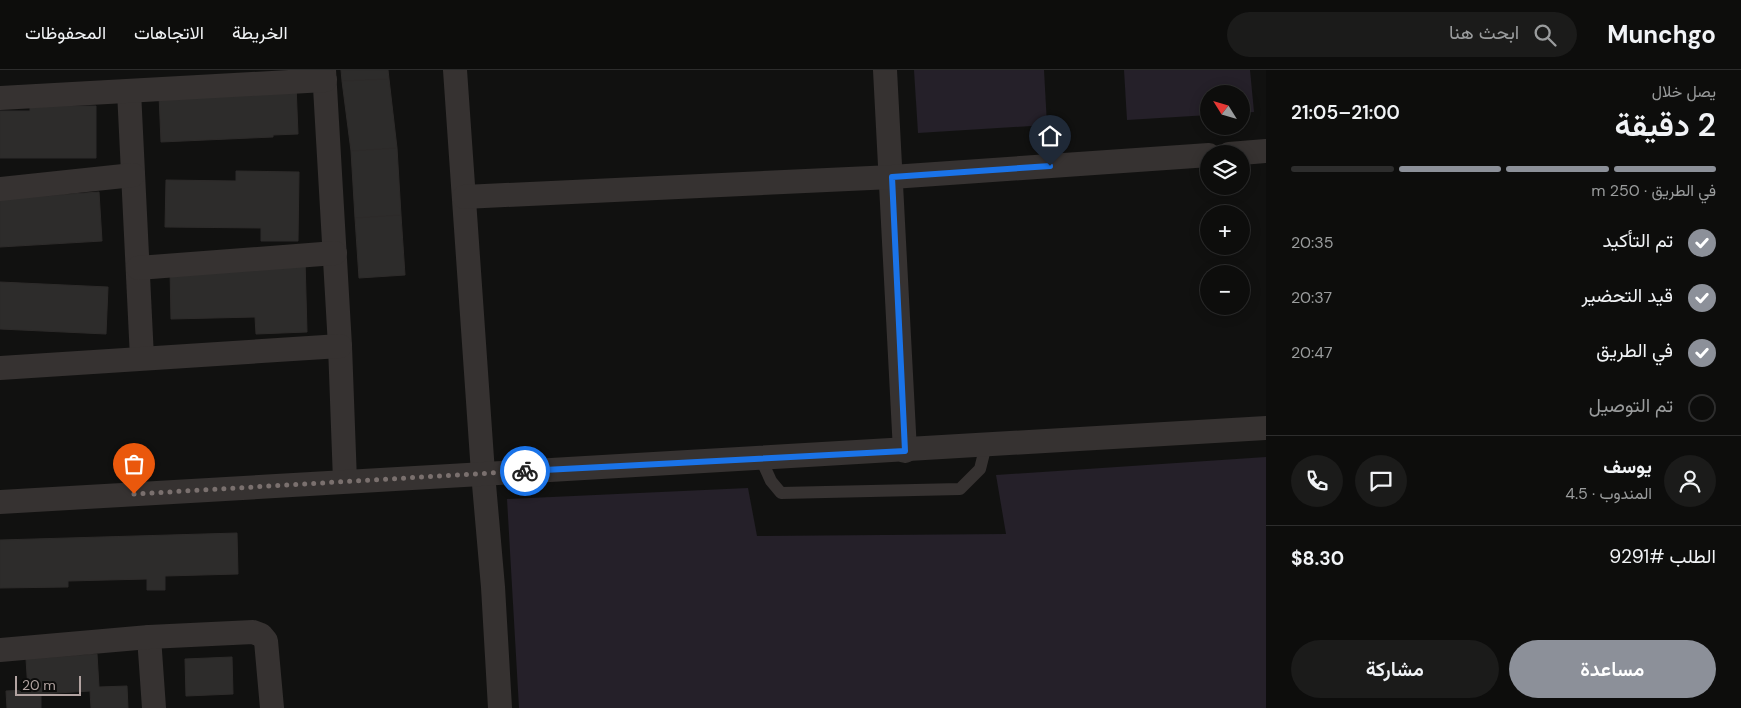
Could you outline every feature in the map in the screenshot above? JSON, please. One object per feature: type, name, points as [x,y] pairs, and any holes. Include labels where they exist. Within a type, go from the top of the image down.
[{"type":"street","points":[[455,70],[483,473],[493,586],[500,708]]},
{"type":"street","points":[[885,70],[905,451]]},
{"type":"street","points":[[0,98],[129,91],[324,75],[340,346],[345,482]]},
{"type":"street","points":[[129,91],[142,358]]},
{"type":"street","points":[[1250,152],[1266,151]]},
{"type":"street","points":[[464,197],[892,177],[1200,156]]},
{"type":"street","points":[[0,189],[133,176]]},
{"type":"street","points":[[138,268],[335,253]]},
{"type":"street","points":[[0,368],[340,346]]},
{"type":"street","points":[[0,502],[483,473],[905,451],[1266,428]]},
{"type":"street","points":[[0,650],[149,637],[242,632],[261,635],[266,641],[268,652],[272,708]]},
{"type":"street","points":[[149,637],[154,708]]},
{"type":"lane","points":[[761,459],[771,481],[781,493],[960,489],[980,469],[986,445]]},
{"type":"shaded area","points":[[914,70],[1044,70],[1047,125],[918,133]]},
{"type":"shaded area","points":[[1124,70],[1250,70],[1254,112],[1250,112],[1250,85],[1200,85],[1200,116],[1127,120]]},
{"type":"shaded area","points":[[1266,457],[1266,708],[519,708],[507,499],[748,488],[757,536],[1006,534],[996,475]]},
{"type":"building","points":[[341,70],[388,70],[389,79],[342,81]]},
{"type":"building","points":[[389,79],[397,148],[351,151],[342,81]]},
{"type":"building","points":[[296,85],[298,134],[273,135],[273,137],[161,142],[159,95]]},
{"type":"building","points":[[30,106],[96,106],[96,158],[0,158],[0,111],[30,111]]},
{"type":"building","points":[[397,148],[401,215],[355,218],[351,151]]},
{"type":"building","points":[[236,171],[299,172],[298,241],[261,241],[261,228],[165,227],[166,180],[236,181]]},
{"type":"building","points":[[99,192],[102,241],[0,247],[0,199]]},
{"type":"building","points":[[401,215],[405,275],[359,278],[355,218]]},
{"type":"building","points":[[305,259],[307,332],[256,334],[255,317],[171,319],[170,269]]},
{"type":"building","points":[[0,282],[108,287],[106,334],[0,329]]},
{"type":"building","points":[[237,533],[238,574],[165,576],[165,590],[147,590],[147,579],[68,581],[68,587],[0,588],[0,540]]},
{"type":"building","points":[[97,654],[99,687],[127,686],[128,708],[91,708],[90,691],[41,694],[41,708],[7,708],[6,691],[28,690],[26,659]]},
{"type":"building","points":[[232,657],[233,694],[186,696],[185,659]]},
{"type":"way so far","points":[[134,494],[525,471]]},
{"type":"route","points":[[525,471],[688,464],[905,451],[892,177],[1050,166]]}]
